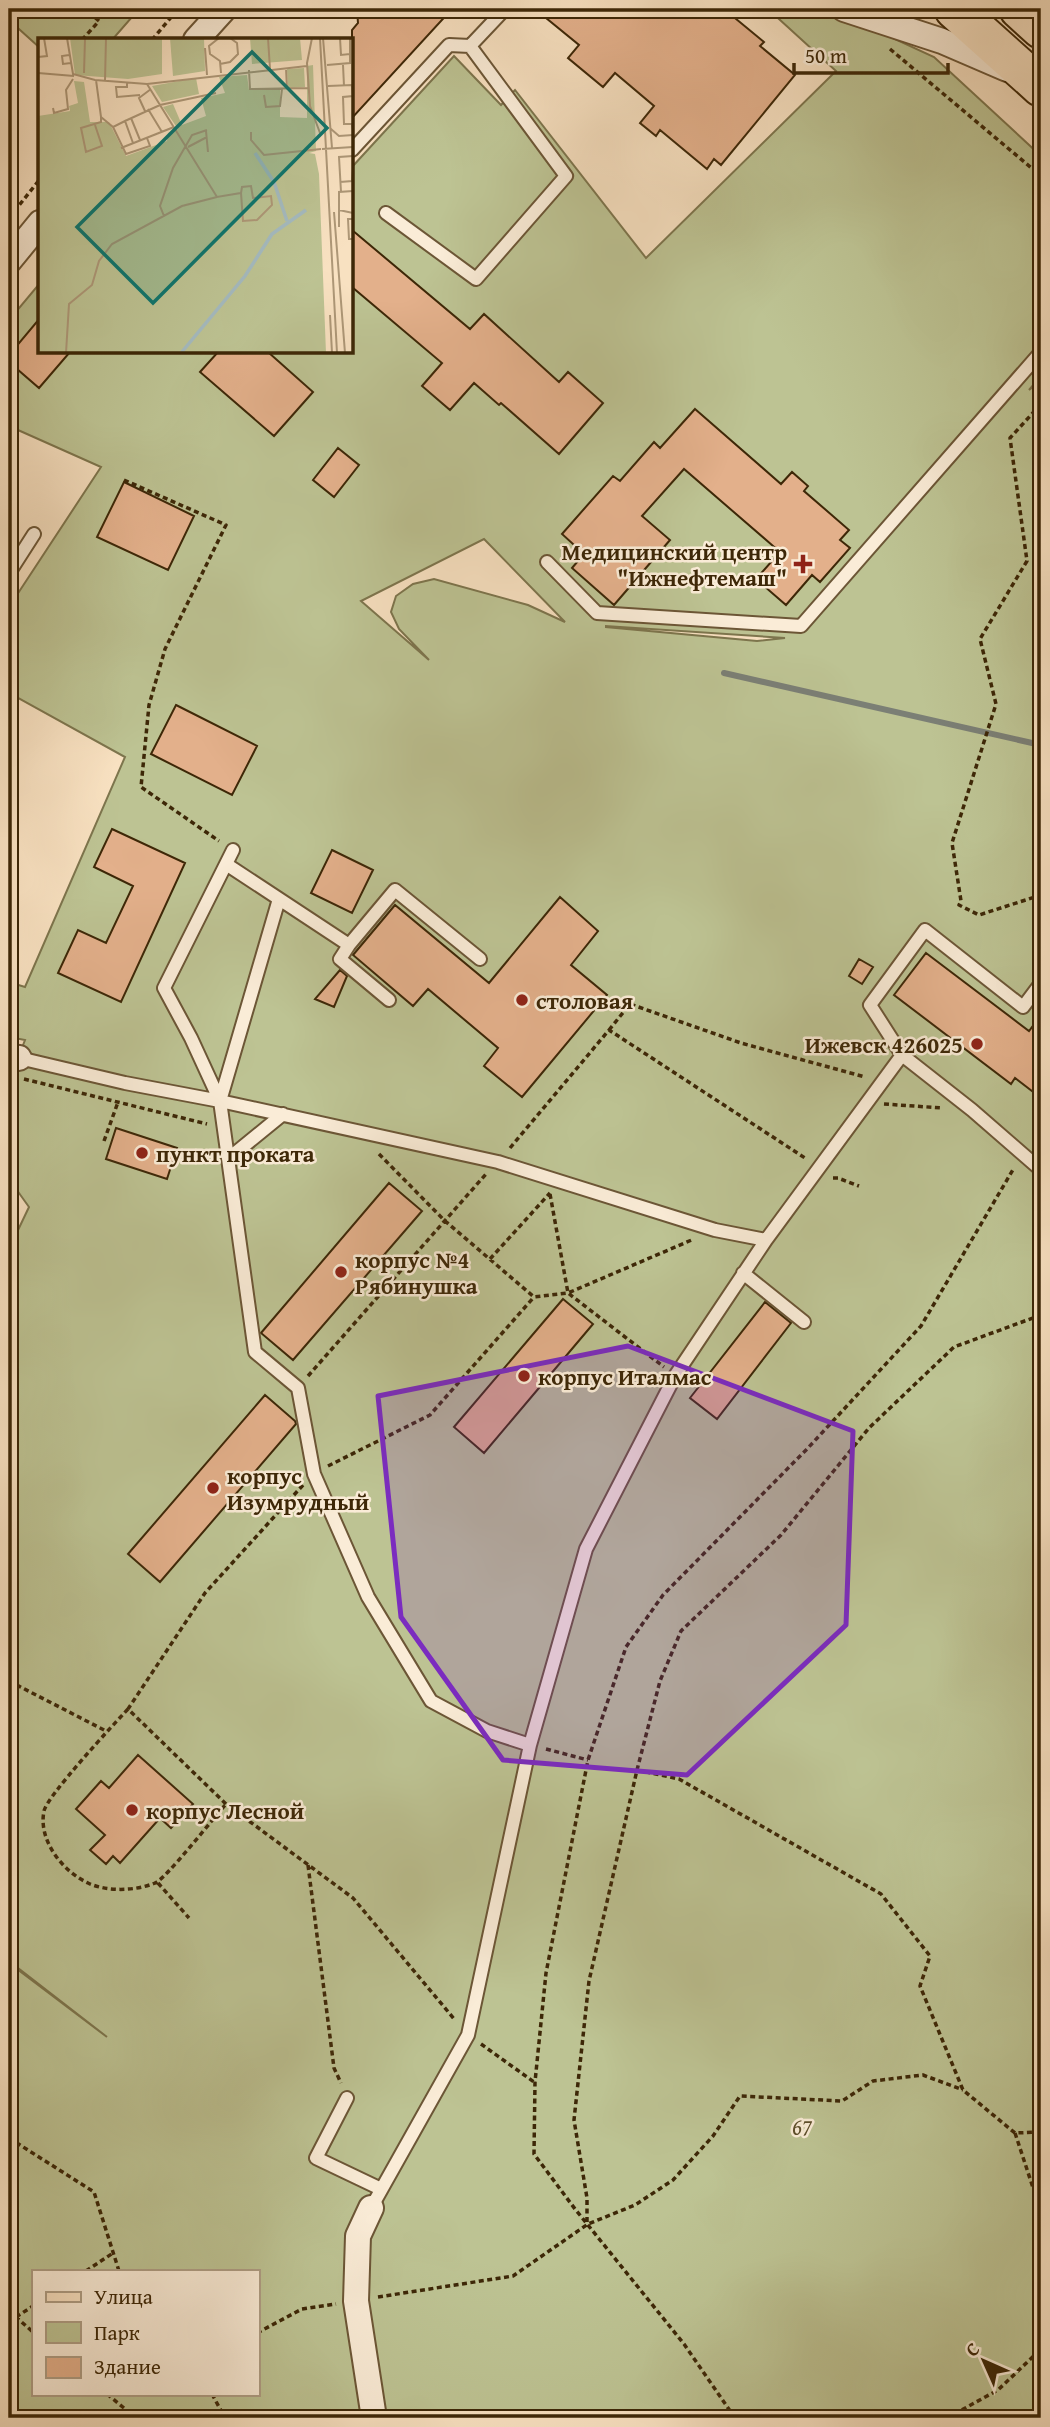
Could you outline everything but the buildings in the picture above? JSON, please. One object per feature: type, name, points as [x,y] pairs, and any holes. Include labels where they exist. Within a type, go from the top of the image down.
[{"type":"main road","points":[[954,9],[1039,85]]},
{"type":"main road","points":[[1019,9],[1041,29]]},
{"type":"street","points":[[198,38],[224,9]]},
{"type":"street","points":[[844,9],[942,41],[1039,85]]},
{"type":"street","points":[[9,261],[38,225]]},
{"type":"street","points":[[374,2418],[356,2301],[358,2236],[376,2198]]},
{"type":"lane","points":[[470,46],[501,10]]},
{"type":"lane","points":[[354,148],[449,45],[470,46]]},
{"type":"lane","points":[[386,213],[475,279],[566,176],[470,46]]},
{"type":"lane","points":[[547,562],[597,614],[801,626],[1041,352]]},
{"type":"lane","points":[[9,573],[34,534]]},
{"type":"lane","points":[[233,850],[164,988],[220,1101],[255,1353],[298,1388],[314,1474],[368,1597],[431,1701],[487,1731],[530,1745]]},
{"type":"lane","points":[[226,864],[349,945]]},
{"type":"lane","points":[[389,1000],[340,959],[394,890],[480,959]]},
{"type":"lane","points":[[220,1101],[279,899]]},
{"type":"lane","points":[[1041,983],[1023,1007],[925,930],[870,1005],[902,1055],[972,1110],[1041,1170]]},
{"type":"lane","points":[[347,2098],[316,2158],[376,2198],[468,2035],[530,1745],[586,1549],[675,1376],[766,1240],[902,1055]]},
{"type":"lane","points":[[13,1064],[220,1101],[498,1161],[715,1230],[766,1240]]},
{"type":"lane","points":[[228,1159],[283,1114]]},
{"type":"lane","points":[[743,1273],[804,1322]]},
{"type":"path","points":[[84,38],[99,21],[85,9]]},
{"type":"path","points":[[154,38],[178,9]]},
{"type":"path","points":[[885,44],[1041,176]]},
{"type":"path","points":[[1034,169],[1041,160]]},
{"type":"path","points":[[9,218],[38,182]]},
{"type":"path","points":[[1041,404],[1010,438],[1027,561],[980,639],[996,704],[952,843],[961,901],[959,905],[979,915],[1041,895]]},
{"type":"path","points":[[124,480],[226,526],[165,649],[149,705],[141,787],[233,850]]},
{"type":"path","points":[[298,1388],[498,1161],[630,1004],[741,1043],[884,1082]]},
{"type":"path","points":[[609,1030],[820,1167]]},
{"type":"path","points":[[13,1064],[117,1103],[224,1128]]},
{"type":"path","points":[[104,1141],[125,1083]]},
{"type":"path","points":[[869,1102],[972,1110]]},
{"type":"path","points":[[356,1130],[444,1220],[534,1297]]},
{"type":"path","points":[[735,2418],[684,2344],[534,2154],[535,2082],[546,1973],[588,1760],[626,1647],[663,1595],[807,1449],[921,1326],[1022,1154]]},
{"type":"path","points":[[490,1259],[550,1193],[556,1178]]},
{"type":"path","points":[[810,1181],[838,1178],[859,1186]]},
{"type":"path","points":[[550,1193],[568,1293],[675,1376]]},
{"type":"path","points":[[226,1804],[158,1883],[119,1890],[88,1883],[66,1868],[51,1849],[43,1832],[44,1809],[106,1731],[128,1709],[205,1593],[314,1474],[429,1415],[534,1297],[568,1293],[715,1230]]},
{"type":"path","points":[[587,2224],[587,2198],[574,2120],[589,1980],[660,1681],[681,1631],[781,1535],[869,1428],[954,1347],[1041,1315]]},
{"type":"path","points":[[9,1681],[106,1731]]},
{"type":"path","points":[[128,1709],[226,1804],[353,1898],[468,2035],[535,2082]]},
{"type":"path","points":[[530,1745],[588,1760]]},
{"type":"path","points":[[637,1770],[679,1779],[881,1894],[930,1956],[920,1986],[963,2090]]},
{"type":"path","points":[[308,1865],[334,2068],[347,2098]]},
{"type":"path","points":[[158,1883],[190,1918]]},
{"type":"path","points":[[259,2332],[302,2309],[513,2276],[587,2224],[635,2205],[673,2180],[713,2136],[740,2096],[842,2101],[873,2081],[923,2076],[963,2090],[1015,2133],[1041,2212]]},
{"type":"path","points":[[1015,2133],[1041,2132]]},
{"type":"path","points":[[9,2138],[94,2192],[119,2270]]},
{"type":"path","points":[[88,2270],[113,2253]]},
{"type":"path","points":[[16,2317],[32,2307]]},
{"type":"path","points":[[9,2311],[32,2331]]},
{"type":"path","points":[[947,2418],[998,2390],[1041,2349]]},
{"type":"path","points":[[109,2396],[136,2418]]},
{"type":"path","points":[[213,2396],[225,2418]]},
{"type":"highlighted area","points":[[628,1346],[853,1431],[846,1625],[687,1775],[503,1760],[401,1617],[378,1396]]},
{"type":"green space","points":[[9,9],[139,9],[114,38],[38,38],[38,46],[9,20]]},
{"type":"green space","name":"67","points":[[768,9],[830,9],[934,57],[1041,156],[1041,376],[1029,390],[1041,381],[1041,2418],[9,2418],[9,1963],[107,2037],[9,1961],[9,1249],[29,1207],[9,1179],[9,1082],[25,1040],[9,1037],[9,982],[25,987],[125,757],[9,693],[9,607],[101,467],[9,426],[9,320],[38,285],[38,354],[354,354],[354,165],[454,56],[501,105],[515,90],[646,258],[836,71]],"holes":[[[484,539],[565,622],[528,605],[434,579],[413,584],[396,596],[391,612],[399,629],[429,660],[361,601]],[[606,626],[785,638],[757,641]]]},
{"type":"waterway","points":[[724,673],[1041,745]]},
{"type":"place","name":"Медицинский центр \"Ижнефтемаш\"","points":[[803,564]]},
{"type":"place","name":"столовая","points":[[522,1000]]},
{"type":"place","name":"Ижевск 426025","points":[[977,1044]]},
{"type":"place","name":"пункт проката","points":[[142,1153]]},
{"type":"place","name":"корпус №4 Рябинушка","points":[[341,1272]]},
{"type":"place","name":"корпус Италмас","points":[[524,1376]]},
{"type":"place","name":"корпус Изумрудный","points":[[213,1488]]},
{"type":"place","name":"корпус Лесной","points":[[132,1810]]}]
